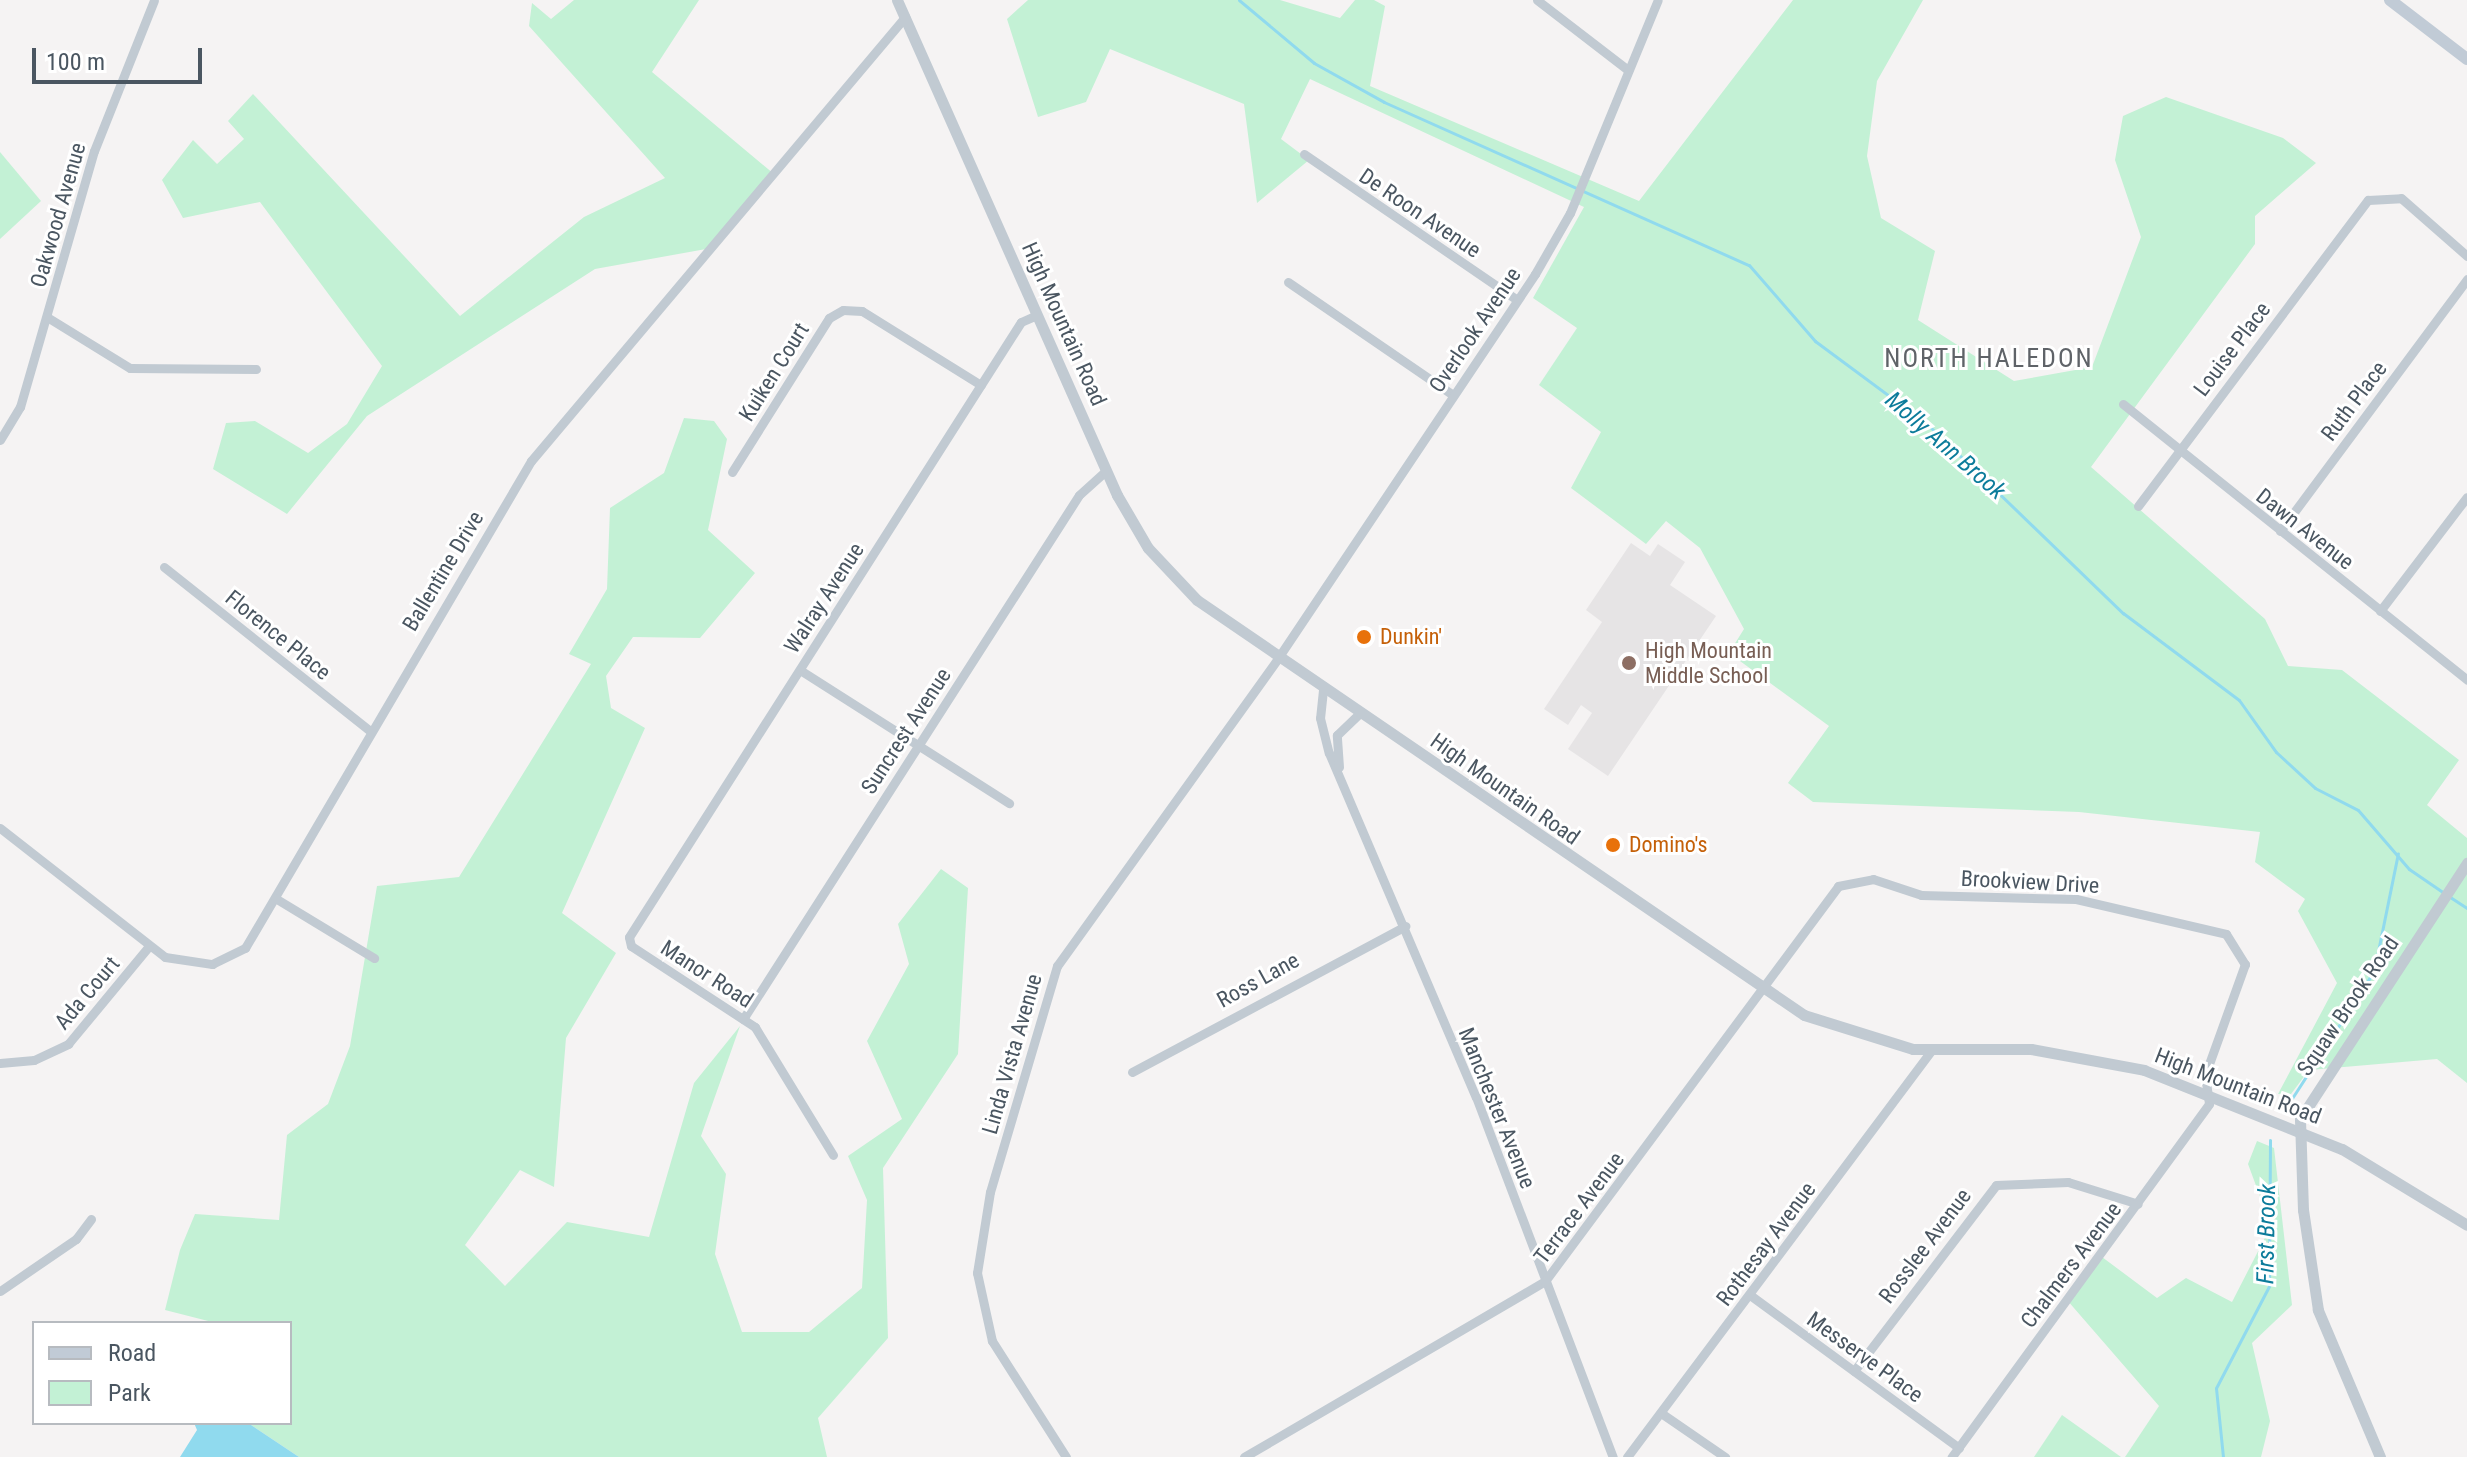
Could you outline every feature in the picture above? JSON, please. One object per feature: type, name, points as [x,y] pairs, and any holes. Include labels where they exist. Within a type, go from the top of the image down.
[{"type":"main road","points":[[2390,0],[2467,59]]},
{"type":"street","name":"Oakwood Avenue","points":[[0,440],[20,407],[94,151],[154,0]]},
{"type":"street","name":"High Mountain Road","points":[[897,0],[1106,471],[1136,531],[1179,583],[1323,690],[1761,990],[1856,1036],[1931,1051],[2063,1053],[2207,1091],[2398,1178],[2467,1225]]},
{"type":"street","points":[[1537,0],[1628,70]]},
{"type":"street","name":"Overlook Avenue","points":[[1278,658],[1517,300],[1577,196],[1658,0]]},
{"type":"street","name":"Ballentine Drive","points":[[0,828],[149,946],[181,963],[225,960],[253,937],[370,731],[549,437],[905,17]]},
{"type":"street","name":"De Roon Avenue","points":[[1304,154],[1517,300]]},
{"type":"street","name":"Louise Place","points":[[2138,506],[2355,215],[2374,195],[2401,198],[2467,256]]},
{"type":"street","name":"Ruth Place","points":[[2280,531],[2467,279]]},
{"type":"street","points":[[1288,282],[1453,395]]},
{"type":"street","name":"Kuiken Court","points":[[732,472],[829,318],[843,310],[862,311],[981,385]]},
{"type":"street","name":"Walray Avenue","points":[[647,909],[1021,322],[1037,315]]},
{"type":"street","points":[[47,317],[130,368],[256,369]]},
{"type":"street","name":"Dawn Avenue","points":[[2123,404],[2178,452],[2467,680]]},
{"type":"street","name":"Suncrest Avenue","points":[[743,1019],[1084,487],[1106,471]]},
{"type":"street","points":[[2380,611],[2467,497]]},
{"type":"street","name":"Florence Place","points":[[164,567],[370,731]]},
{"type":"street","name":"Linda Vista Avenue","points":[[1066,1457],[989,1332],[977,1273],[990,1192],[1057,966],[1278,658]]},
{"type":"street","points":[[800,670],[1009,803]]},
{"type":"street","name":"Manchester Avenue","points":[[1323,690],[1323,736],[1405,926],[1613,1457]]},
{"type":"street","name":"Manchester Avenue","points":[[1339,775],[1337,735],[1359,714]]},
{"type":"street","name":"Squaw Brook Road","points":[[2380,1457],[2318,1310],[2300,1131],[2304,1109],[2467,863]]},
{"type":"street","name":"Brookview Drive","points":[[1761,990],[1833,891],[1860,879],[1921,895],[2056,897],[2152,912],[2226,934],[2243,956],[2205,1075],[2207,1091]]},
{"type":"street","points":[[275,898],[374,958]]},
{"type":"street","name":"Manor Road","points":[[647,909],[629,937],[631,946],[743,1019],[833,1155]]},
{"type":"street","name":"Ross Lane","points":[[1132,1072],[1405,926]]},
{"type":"street","name":"Ada Court","points":[[0,1063],[34,1060],[68,1044],[149,946]]},
{"type":"street","name":"Terrace Avenue","points":[[1244,1457],[1545,1281],[1761,990]]},
{"type":"street","name":"Rothesay Avenue","points":[[1627,1457],[1931,1051]]},
{"type":"street","name":"Chalmers Avenue","points":[[1952,1457],[2193,1131],[2209,1104],[2207,1091]]},
{"type":"street","name":"Rosslee Avenue","points":[[1854,1371],[1996,1185],[2068,1182],[2138,1204]]},
{"type":"street","points":[[0,1291],[76,1239],[91,1219]]},
{"type":"street","name":"Messerve Place","points":[[1750,1295],[1959,1448]]},
{"type":"street","points":[[1661,1413],[1725,1457]]},
{"type":"shaded area","name":"High Mountain Middle School","points":[[1631,543],[1650,556],[1658,544],[1685,562],[1670,585],[1716,616],[1608,776],[1568,749],[1592,713],[1581,705],[1568,725],[1544,709],[1602,622],[1586,610]]},
{"type":"green space","points":[[574,0],[699,0],[652,72],[774,174],[706,249],[595,269],[367,416],[287,514],[213,469],[226,423],[255,421],[308,453],[347,424],[382,366],[260,202],[183,218],[162,180],[193,140],[217,164],[244,139],[228,121],[253,94],[460,316],[584,217],[665,178],[529,26],[532,3],[551,19]]},
{"type":"green space","points":[[1028,0],[1280,0],[1340,18],[1355,0],[1374,0],[1385,6],[1370,86],[1639,201],[1793,0],[1923,0],[1877,81],[1867,156],[1881,218],[1935,251],[1918,320],[2014,381],[2092,367],[2141,237],[2115,160],[2123,116],[2166,97],[2283,138],[2316,163],[2255,216],[2255,244],[2091,467],[2265,619],[2288,666],[2342,670],[2459,760],[2427,805],[2467,838],[2467,1083],[2437,1059],[2309,1070],[2291,1094],[2278,1094],[2337,983],[2298,911],[2305,899],[2255,862],[2260,832],[2079,812],[1813,802],[1788,783],[1829,726],[1729,653],[1744,629],[1700,548],[1666,521],[1646,544],[1571,488],[1601,432],[1539,385],[1577,328],[1533,298],[1584,207],[1310,79],[1281,139],[1309,160],[1257,203],[1244,104],[1110,49],[1086,102],[1038,117],[1007,19]]},
{"type":"green space","points":[[0,152],[41,201],[0,239]]},
{"type":"green space","points":[[684,418],[714,421],[727,439],[708,530],[755,573],[700,638],[633,637],[606,676],[611,708],[645,728],[562,913],[616,953],[566,1038],[554,1187],[520,1170],[465,1245],[505,1286],[567,1222],[649,1237],[694,1083],[740,1026],[701,1136],[726,1174],[715,1254],[742,1332],[809,1332],[862,1288],[867,1200],[848,1156],[902,1119],[867,1041],[909,964],[898,924],[941,869],[968,888],[958,1054],[883,1168],[888,1338],[818,1418],[827,1457],[299,1457],[251,1425],[292,1425],[292,1321],[208,1321],[165,1310],[180,1250],[195,1214],[279,1220],[287,1135],[328,1104],[350,1046],[377,886],[459,877],[591,664],[569,654],[607,589],[610,508],[664,473]]},
{"type":"green space","points":[[2257,1141],[2274,1148],[2292,1305],[2252,1343],[2270,1421],[2261,1457],[2125,1457],[2159,1406],[2067,1300],[2102,1257],[2157,1298],[2186,1278],[2232,1302],[2271,1226],[2248,1164]]},
{"type":"green space","points":[[2062,1415],[2121,1457],[2034,1457]]},
{"type":"water","points":[[195,1425],[251,1425],[299,1457],[180,1457],[197,1430]]},
{"type":"waterway","name":"Molly Ann Brook","points":[[1239,0],[1314,63],[1384,102],[1749,265],[1815,341],[1926,423],[2123,613],[2239,700],[2276,752],[2315,788],[2358,810],[2409,869],[2444,893]]},
{"type":"waterway","name":"First Brook","points":[[2287,1106],[2374,971],[2398,853]]},
{"type":"waterway","name":"Molly Ann Brook","points":[[2450,897],[2467,908]]},
{"type":"waterway","name":"First Brook","points":[[2223,1457],[2216,1388],[2269,1286],[2270,1140]]},
{"type":"place","name":"Dunkin'","points":[[1364,637]]},
{"type":"place","name":"High Mountain Middle School","points":[[1629,663]]},
{"type":"place","name":"Domino's","points":[[1613,845]]},
{"type":"district","name":"NORTH HALEDON","points":[[1989,359]]}]
